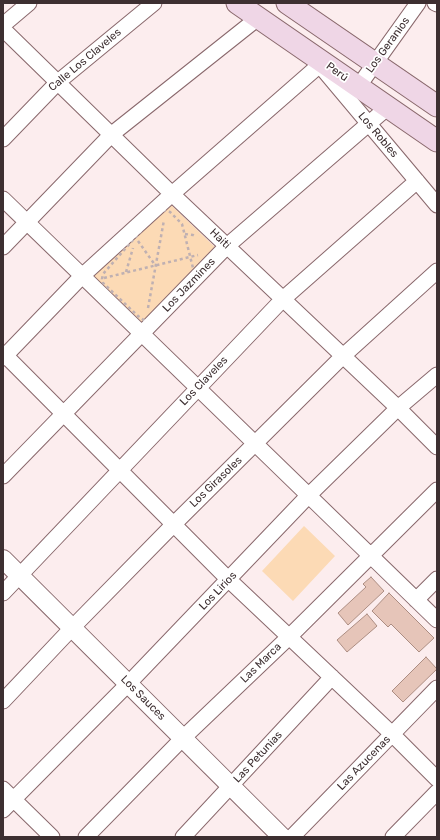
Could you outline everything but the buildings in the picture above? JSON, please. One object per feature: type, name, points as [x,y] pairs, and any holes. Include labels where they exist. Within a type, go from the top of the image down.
[{"type":"main road","name":"Perú","points":[[237,3],[321,63],[437,141]]},
{"type":"main road","points":[[287,3],[437,106]]},
{"type":"street","points":[[3,25],[29,3]]},
{"type":"street","name":"Calle Los Claveles","points":[[3,139],[58,82],[154,3]]},
{"type":"street","name":"Los Geranios","points":[[358,87],[418,3]]},
{"type":"street","points":[[3,247],[112,134],[258,18]]},
{"type":"street","name":"Haiti","points":[[3,29],[172,194],[398,408],[437,448]]},
{"type":"street","points":[[321,63],[172,194],[82,276],[4,356],[63,413],[229,580],[392,734],[437,779]]},
{"type":"street","name":"Los Robles","points":[[321,63],[369,124],[437,205]]},
{"type":"street","name":"Los Jazmines","points":[[3,476],[143,327],[227,246],[388,107]]},
{"type":"street","name":"Los Claveles","points":[[3,593],[282,299],[417,181]]},
{"type":"street","points":[[3,199],[82,276],[143,327],[198,388],[437,620]]},
{"type":"street","name":"Los Girasoles","points":[[3,701],[174,524],[343,356],[437,271]]},
{"type":"street","name":"Los Lirios","points":[[6,799],[128,684],[308,496],[398,408],[437,375]]},
{"type":"street","name":"Las Marca","points":[[86,837],[183,738],[289,637],[437,490]]},
{"type":"street","name":"Los Sauces","points":[[3,560],[282,837]]},
{"type":"street","points":[[416,600],[437,580]]},
{"type":"street","name":"Las Petunias","points":[[183,837],[332,677]]},
{"type":"street","name":"Las Azucenas","points":[[292,837],[437,688]]},
{"type":"street","points":[[394,837],[437,792]]},
{"type":"street","points":[[6,799],[52,837]]},
{"type":"path","points":[[143,327],[138,316],[103,282],[102,279],[103,274],[154,216],[163,210],[170,212],[182,224],[194,272]]},
{"type":"path","points":[[143,327],[166,210]]},
{"type":"path","points":[[185,234],[193,235],[198,239]]},
{"type":"path","points":[[136,237],[156,265]]},
{"type":"path","points":[[126,273],[136,237]]},
{"type":"path","points":[[102,279],[204,253]]},
{"type":"path","points":[[143,327],[198,268]]},
{"type":"shaded area","points":[[167,201],[219,251],[144,328],[93,277]]},
{"type":"shaded area","points":[[304,526],[335,556],[293,601],[262,571]]}]
